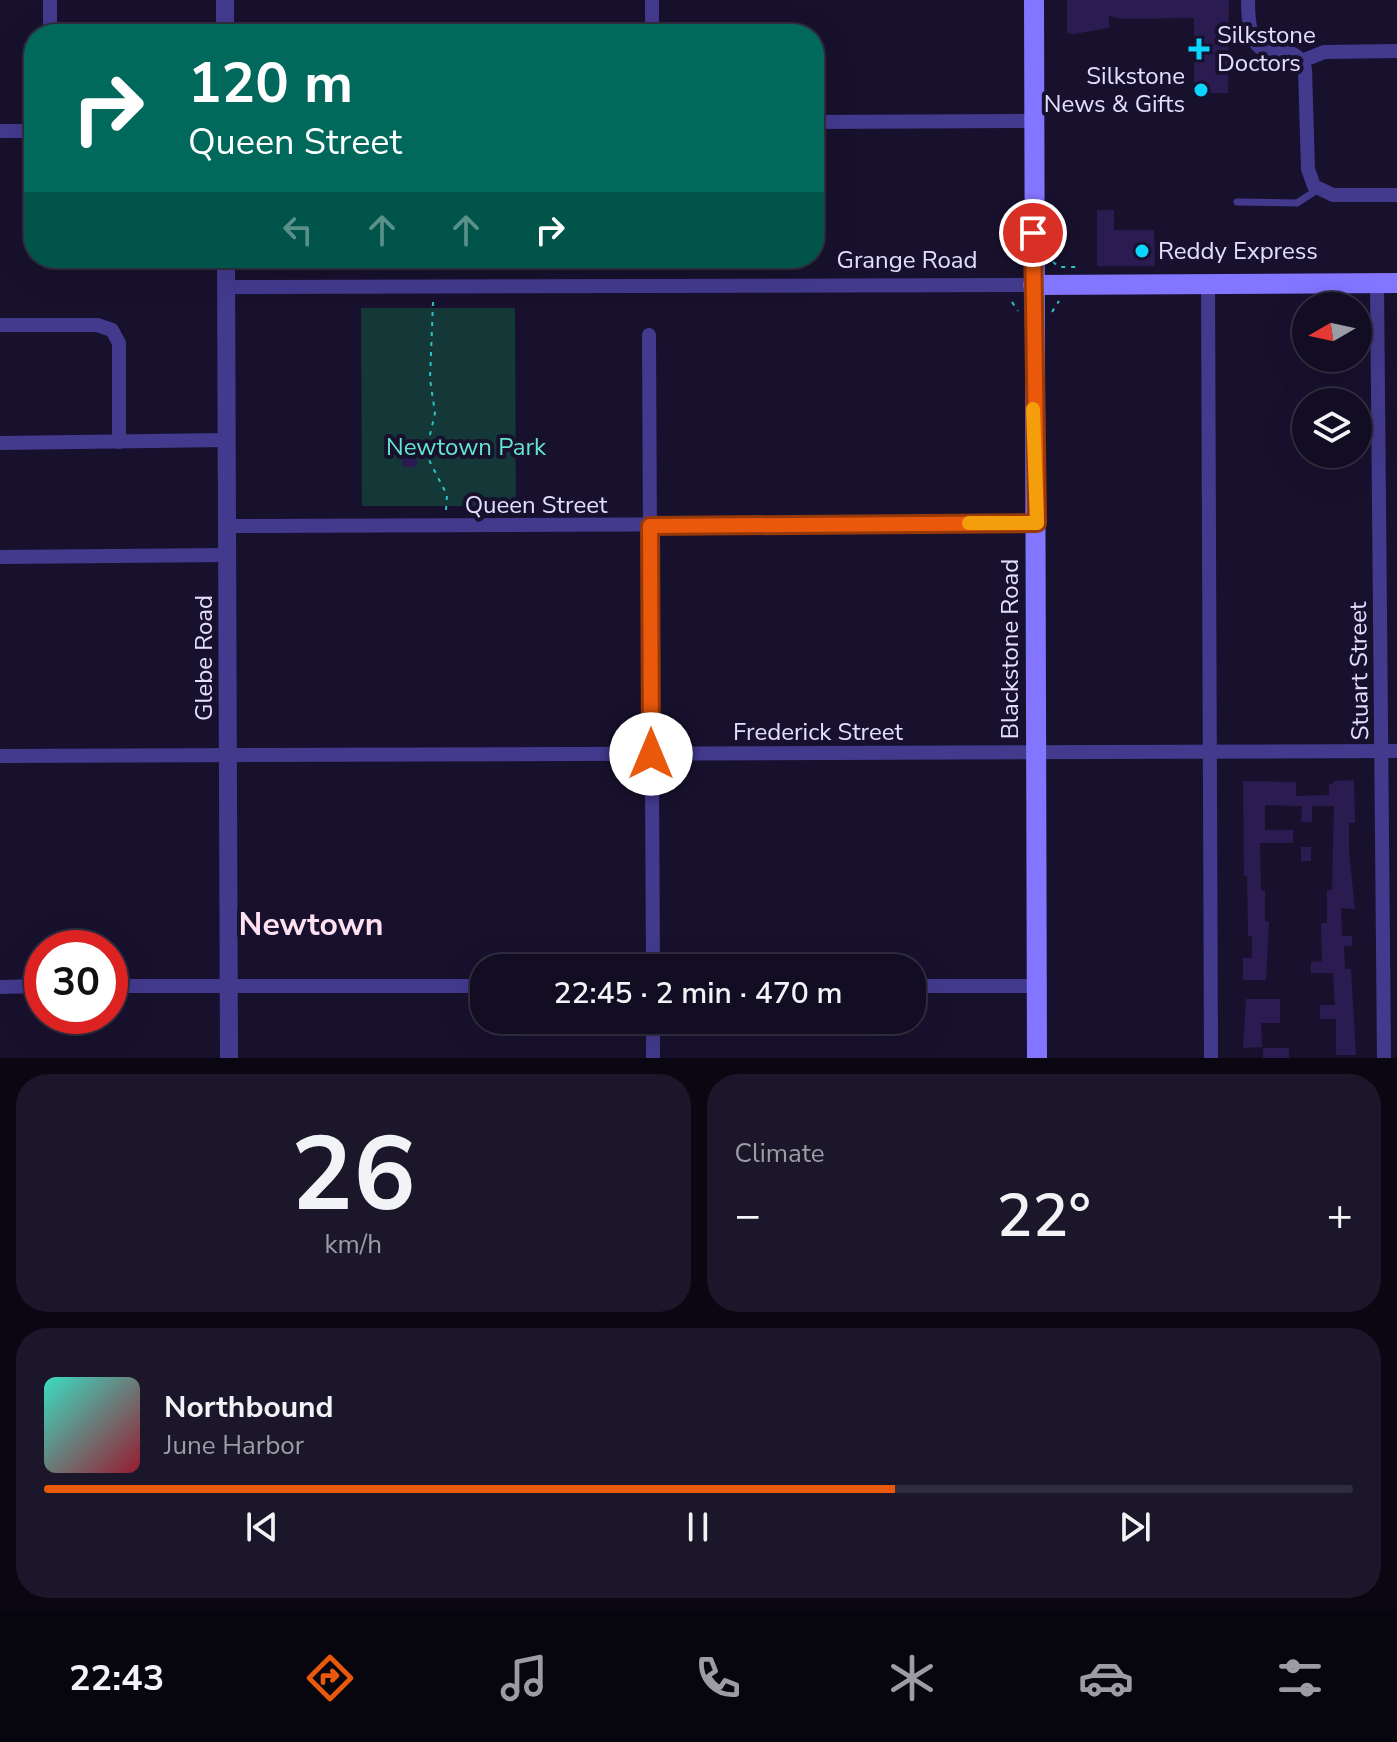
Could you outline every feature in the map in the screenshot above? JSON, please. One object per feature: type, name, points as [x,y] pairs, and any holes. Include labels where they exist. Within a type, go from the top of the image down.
[{"type":"main road","name":"Blackstone Road","points":[[1034,0],[1037,1058]]},
{"type":"main road","name":"Grange Road","points":[[1033,285],[1387,283]]},
{"type":"street","points":[[50,0],[50,24]]},
{"type":"street","points":[[225,0],[225,24]]},
{"type":"street","points":[[652,0],[652,24]]},
{"type":"street","points":[[1248,0],[1248,31],[1256,44],[1302,61],[1324,52],[1397,51]]},
{"type":"street","points":[[1302,61],[1308,77],[1309,175],[1317,190],[1333,195],[1397,195]]},
{"type":"street","points":[[824,122],[1034,121]]},
{"type":"street","points":[[0,131],[24,131]]},
{"type":"street","name":"Glebe Road","points":[[226,268],[229,1058]]},
{"type":"street","points":[[1208,283],[1211,1058]]},
{"type":"street","name":"Stuart Street","points":[[1384,1058],[1390,751],[1387,283]]},
{"type":"street","name":"Grange Road","points":[[226,287],[1033,285]]},
{"type":"street","points":[[0,325],[97,325],[112,330],[119,343],[119,442]]},
{"type":"street","points":[[649,335],[651,754]]},
{"type":"street","points":[[0,443],[227,440]]},
{"type":"street","name":"Queen Street","points":[[227,526],[1037,523]]},
{"type":"street","points":[[0,557],[227,555]]},
{"type":"street","name":"Frederick Street","points":[[0,756],[1390,751]]},
{"type":"street","points":[[652,783],[653,954]]},
{"type":"street","points":[[0,987],[24,986]]},
{"type":"street","points":[[128,986],[470,986]]},
{"type":"street","points":[[926,986],[1036,986]]},
{"type":"street","points":[[653,1034],[653,1058]]},
{"type":"lane","points":[[1237,202],[1297,203],[1317,190]]},
{"type":"path","points":[[434,288],[430,379],[435,413],[427,448],[428,458],[447,495],[446,527]]},
{"type":"green space","name":"Newtown Park","points":[[361,308],[515,308],[516,506],[362,506]]},
{"type":"building","points":[[1067,0],[1229,0],[1228,93],[1194,93],[1194,18],[1123,19],[1109,16],[1109,28],[1074,34],[1067,33]]},
{"type":"building","points":[[1097,210],[1114,210],[1114,230],[1154,230],[1155,266],[1097,266]]},
{"type":"building","points":[[403,451],[417,451],[417,467],[402,467]]},
{"type":"building","points":[[1354,780],[1355,823],[1349,823],[1349,852],[1355,909],[1341,908],[1342,936],[1352,936],[1352,946],[1344,946],[1345,969],[1351,969],[1356,1055],[1336,1055],[1336,1019],[1320,1019],[1320,1005],[1335,1005],[1333,973],[1311,973],[1311,962],[1322,961],[1321,923],[1327,923],[1327,890],[1332,890],[1334,806],[1312,806],[1312,822],[1301,822],[1302,806],[1265,805],[1265,830],[1293,830],[1293,843],[1260,843],[1261,890],[1265,890],[1265,921],[1269,922],[1266,980],[1243,980],[1243,958],[1252,958],[1252,936],[1248,936],[1247,876],[1244,876],[1243,781],[1296,782],[1296,796],[1329,795],[1329,784],[1333,781]]},
{"type":"building","points":[[1301,847],[1311,847],[1311,861],[1301,861]]},
{"type":"building","points":[[1246,999],[1280,999],[1280,1023],[1261,1023],[1262,1047],[1243,1048]]},
{"type":"building","points":[[1263,1048],[1289,1048],[1289,1058],[1263,1058]]},
{"type":"slow traffic","points":[[969,523],[1037,523],[1033,409]]},
{"type":"place","name":"Silkstone Doctors","points":[[1199,49]]},
{"type":"place","name":"Silkstone News & Gifts","points":[[1201,90]]},
{"type":"place","name":"Reddy Express","points":[[1142,251]]},
{"type":"district","name":"Newtown","points":[[311,924]]},
{"type":"route","points":[[651,754],[650,526],[1037,523],[1033,233]]}]
